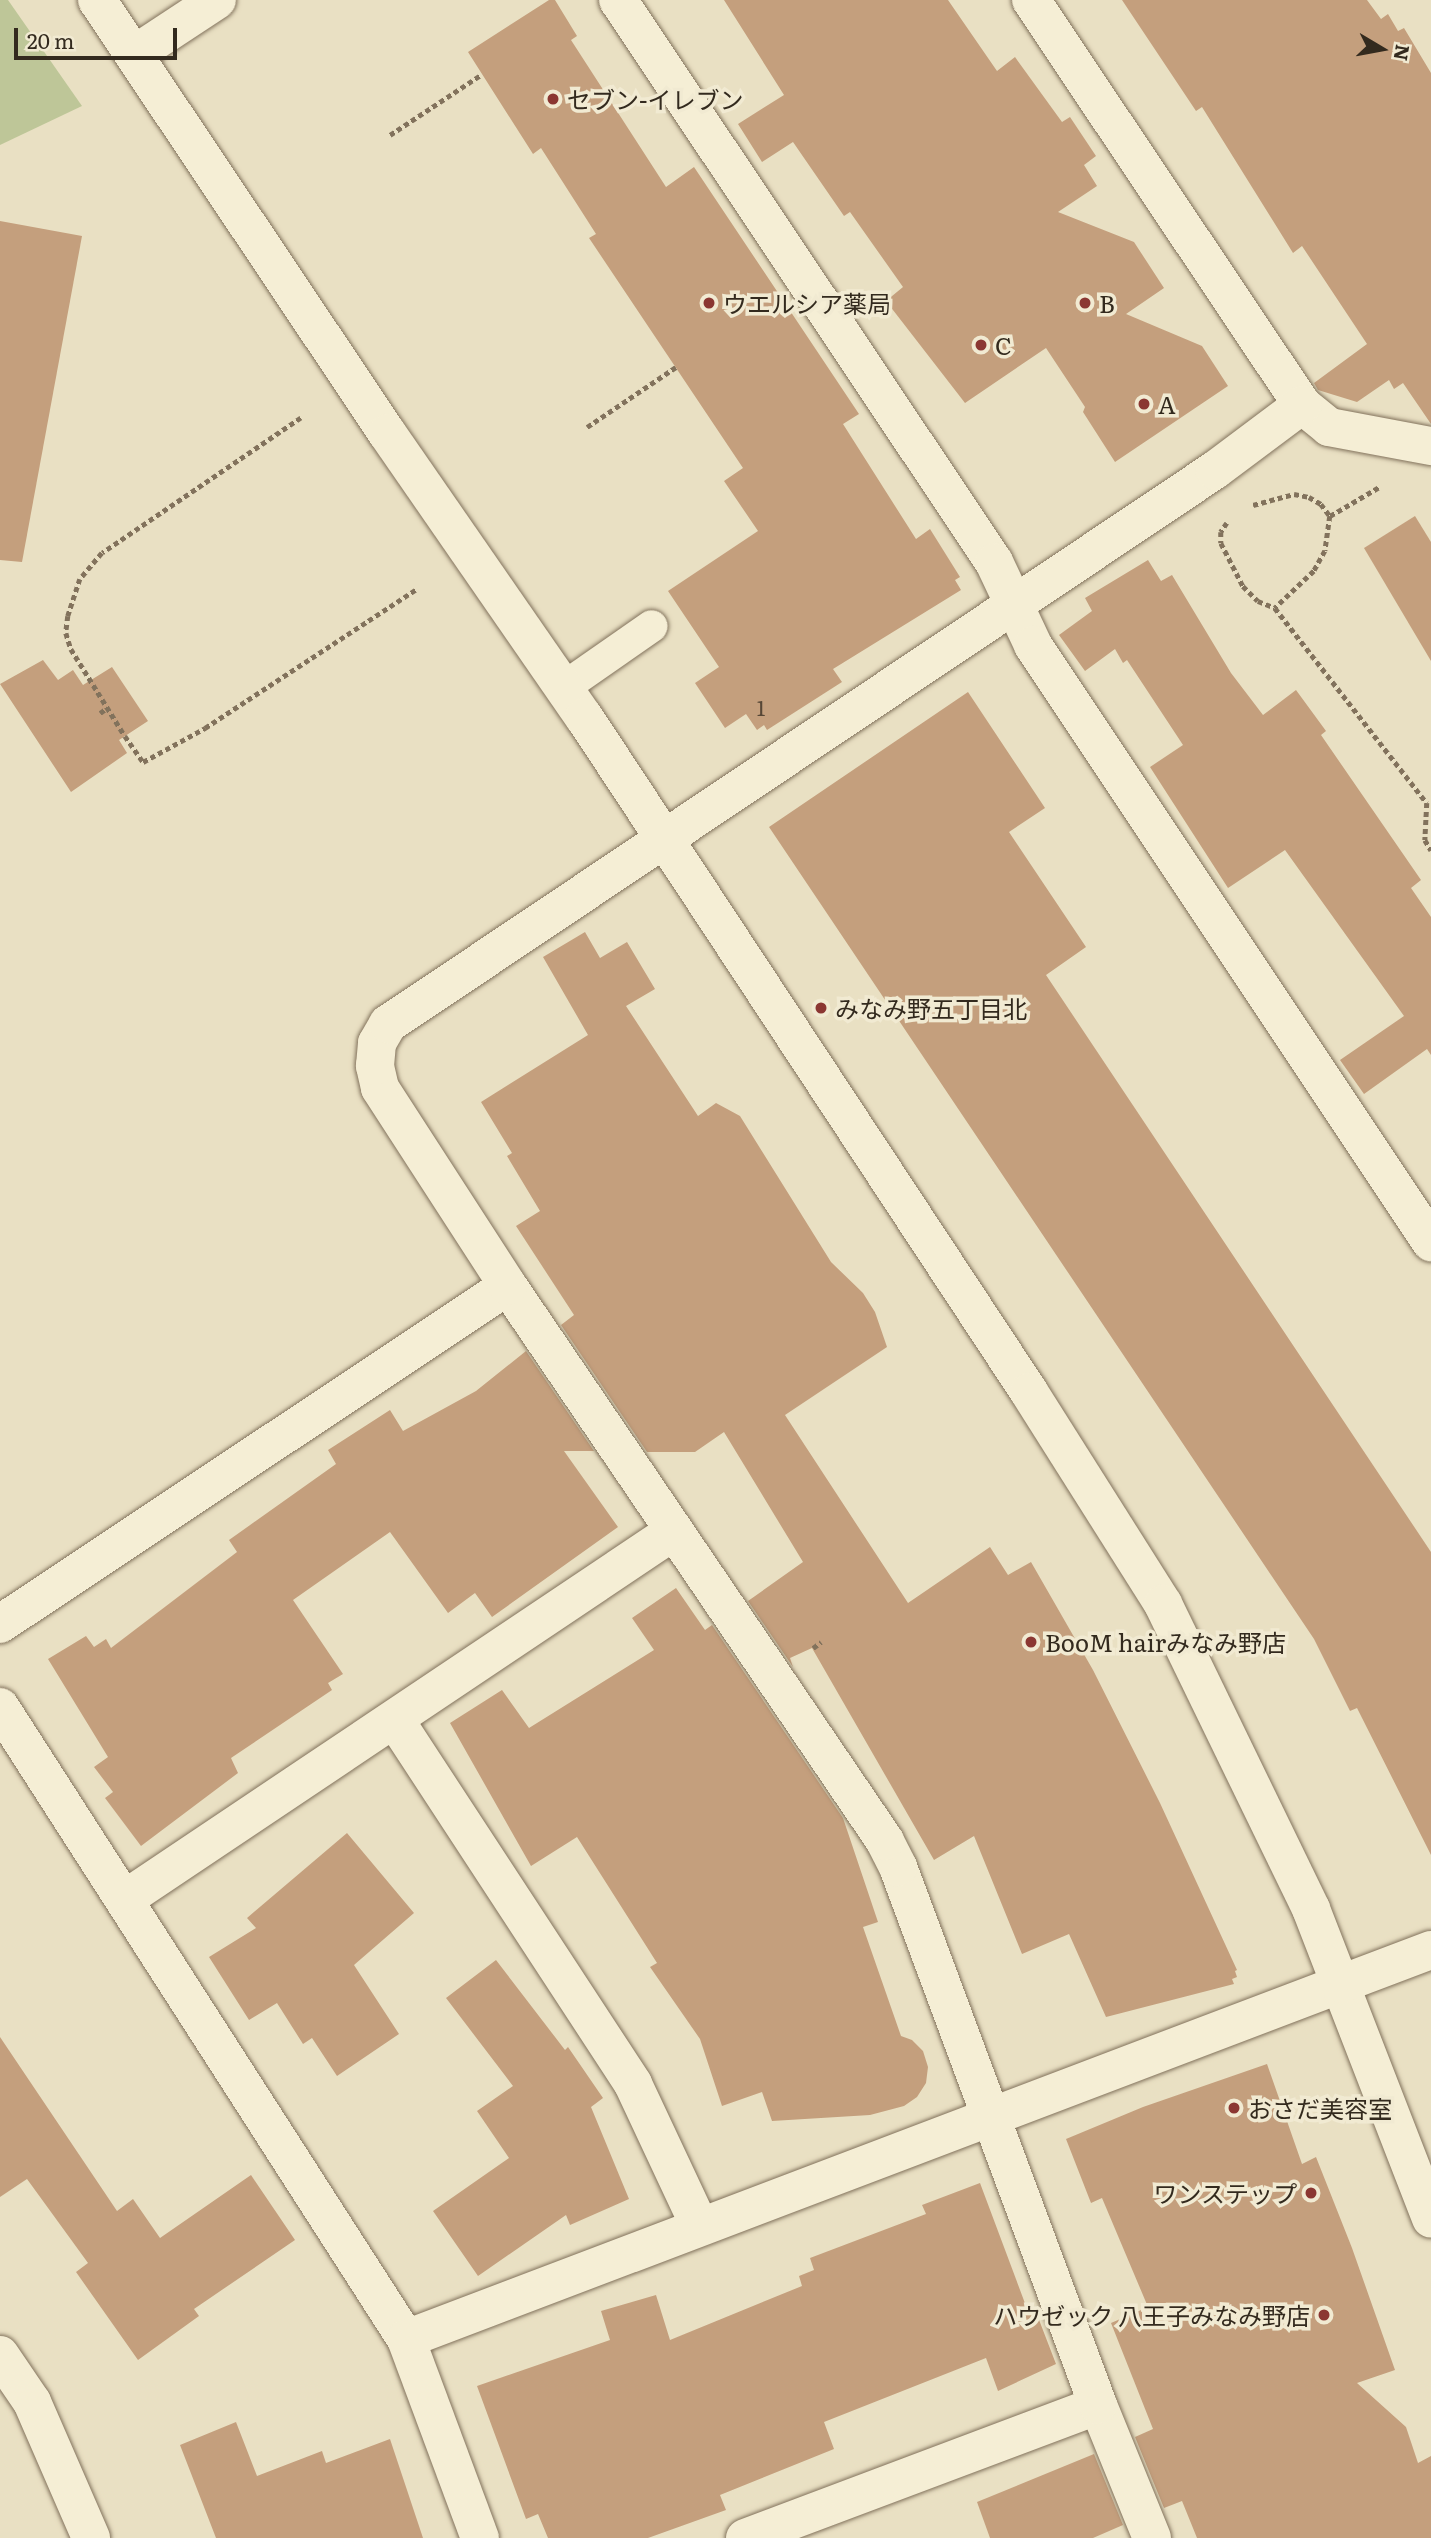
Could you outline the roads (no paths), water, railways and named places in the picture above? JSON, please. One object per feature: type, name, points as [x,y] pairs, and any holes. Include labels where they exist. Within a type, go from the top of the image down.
[{"type":"street","points":[[97,0],[387,433],[563,688],[1029,1392],[1163,1604],[1311,1909],[1431,2219]]},
{"type":"street","points":[[135,54],[217,0]]},
{"type":"street","points":[[618,0],[994,562],[1033,645],[1431,1242]]},
{"type":"street","points":[[1031,0],[1302,405],[1329,427],[1431,446]]},
{"type":"street","points":[[1152,2538],[1098,2405],[898,1867],[885,1841],[508,1286],[380,1088],[375,1066],[377,1043],[388,1024],[1215,470],[1302,405]]},
{"type":"street","points":[[0,1624],[508,1286]]},
{"type":"street","points":[[125,1899],[674,1531]]},
{"type":"street","points":[[0,1707],[406,2339],[480,2538]]},
{"type":"street","points":[[395,1720],[633,2084],[699,2225]]},
{"type":"street","points":[[406,2339],[699,2225],[1431,1950]]},
{"type":"street","points":[[0,2355],[32,2402],[91,2538]]},
{"type":"street","points":[[745,2538],[798,2529],[1098,2405]]},
{"type":"lane","points":[[563,688],[652,626]]},
{"type":"place","name":"セブン-イレブン","points":[[553,99]]},
{"type":"place","name":"ウエルシア薬局","points":[[709,303]]},
{"type":"place","name":"B","points":[[1085,303]]},
{"type":"place","name":"C","points":[[981,345]]},
{"type":"place","name":"A","points":[[1144,404]]},
{"type":"place","name":"みなみ野五丁目北","points":[[821,1008]]},
{"type":"place","name":"BooM hairみなみ野店","points":[[1031,1642]]},
{"type":"place","name":"おさだ美容室","points":[[1234,2108]]},
{"type":"place","name":"ワンステップ","points":[[1311,2193]]},
{"type":"place","name":"ハウゼック 八王子みなみ野店","points":[[1324,2315]]}]
